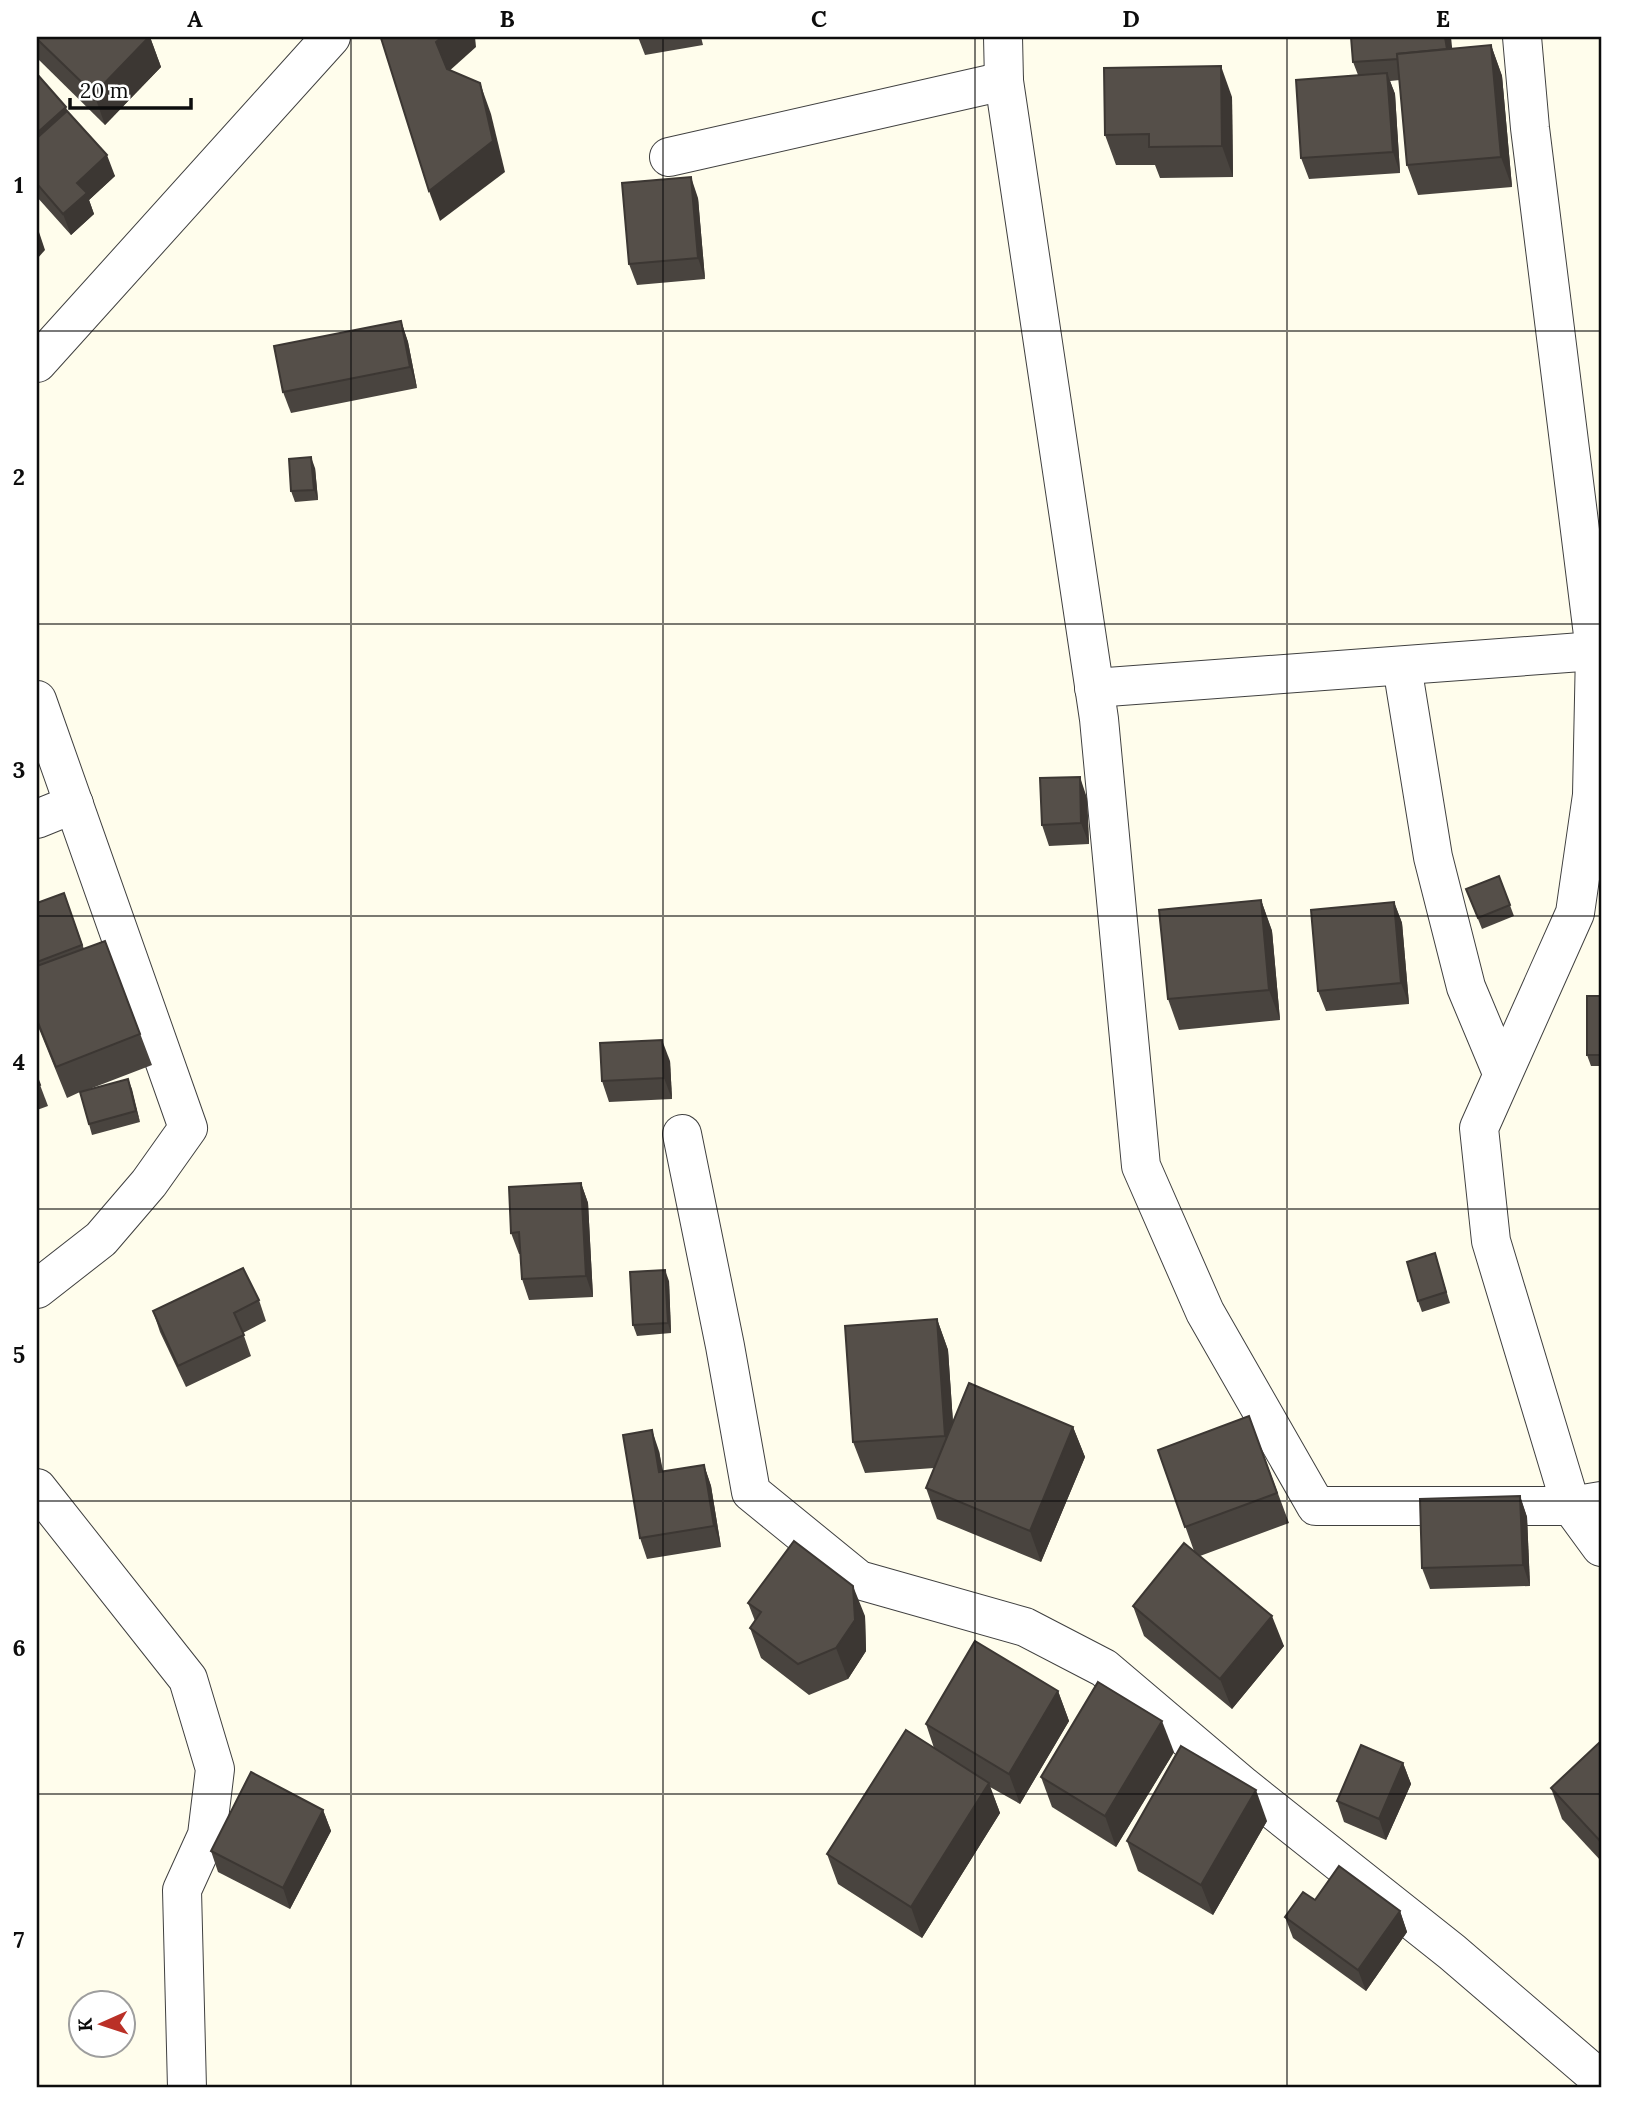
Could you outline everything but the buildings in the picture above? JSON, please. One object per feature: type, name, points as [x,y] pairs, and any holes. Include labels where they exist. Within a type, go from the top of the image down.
[{"type":"street","points":[[37,363],[331,37]]},
{"type":"street","points":[[1003,37],[1004,81],[1094,688],[1141,1166],[1205,1312],[1316,1506],[1586,1503]]},
{"type":"street","points":[[1522,37],[1530,128],[1595,651],[1592,795],[1575,913],[1479,1128],[1491,1241],[1601,1547]]},
{"type":"street","points":[[668,157],[1004,81]]},
{"type":"street","points":[[1094,688],[1595,651]]},
{"type":"street","points":[[1402,666],[1433,857],[1466,987],[1502,1073]]},
{"type":"street","points":[[37,700],[188,1128],[149,1183],[101,1240],[37,1289]]},
{"type":"street","points":[[37,820],[74,804]]},
{"type":"street","points":[[682,1135],[726,1346],[751,1492],[859,1580],[1025,1627],[1104,1668],[1243,1786],[1452,1952],[1601,2080]]},
{"type":"street","points":[[37,1488],[188,1679],[215,1769],[207,1835],[182,1890],[187,2088]]}]
